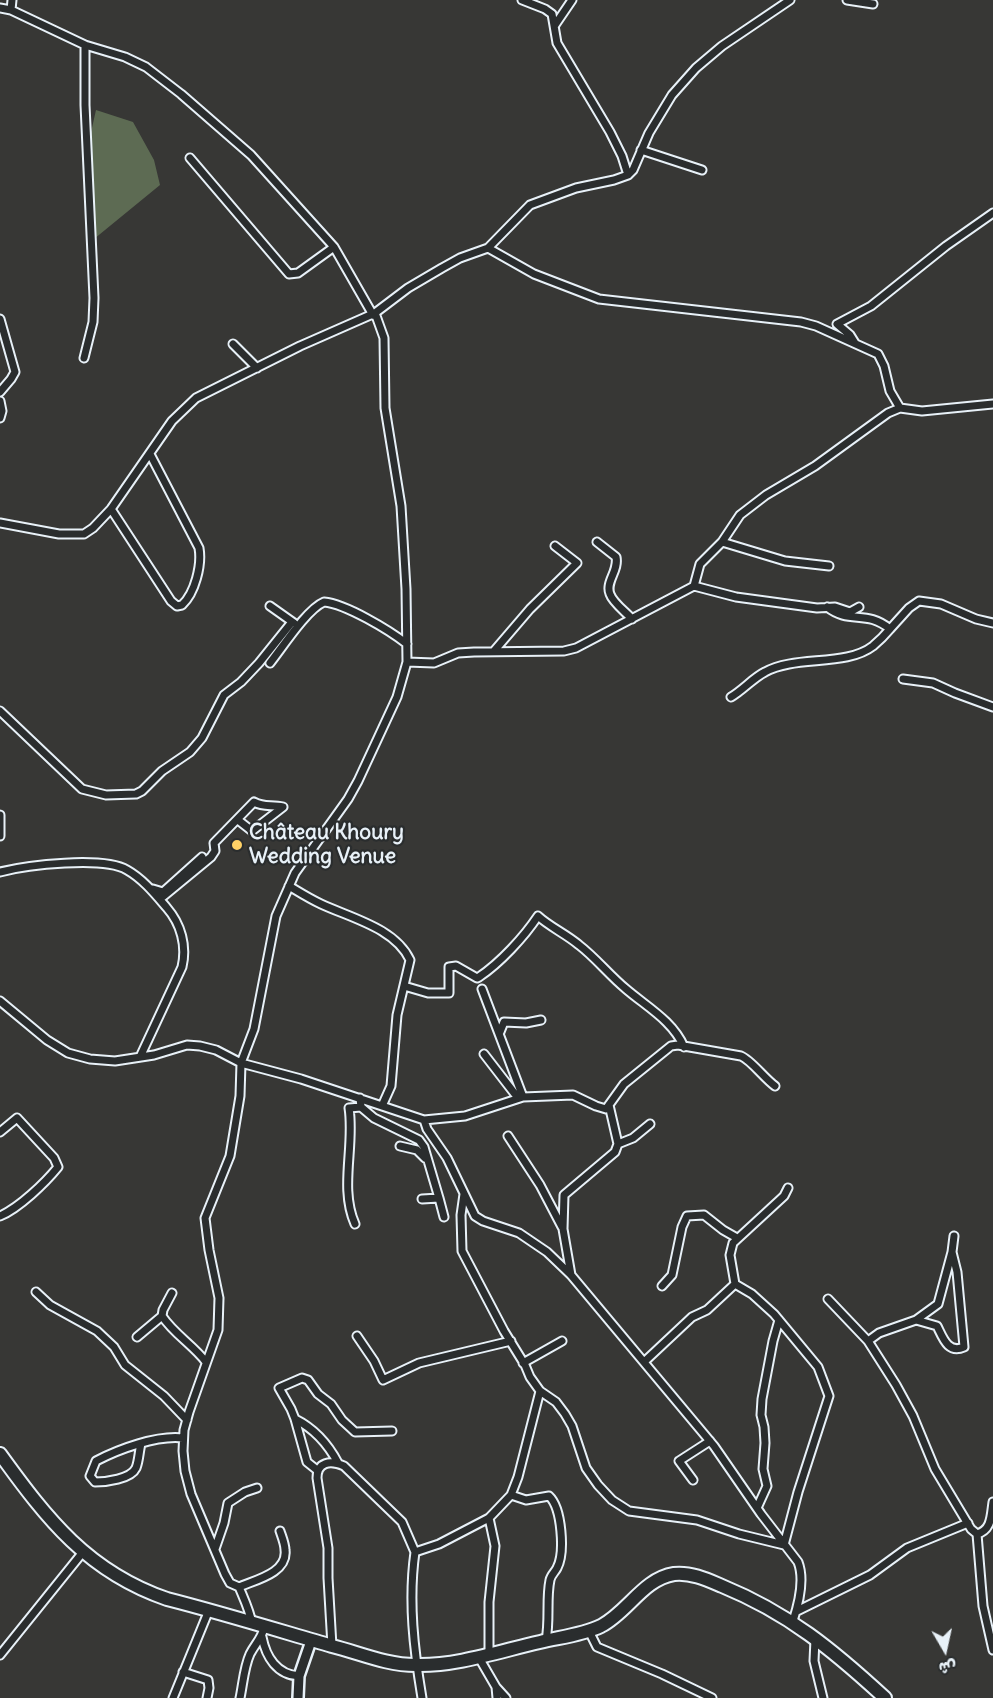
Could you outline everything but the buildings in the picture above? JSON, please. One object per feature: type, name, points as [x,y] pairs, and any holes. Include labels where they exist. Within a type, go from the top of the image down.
[{"type":"highway","points":[[0,1454],[51,1521],[83,1552],[119,1579],[167,1599],[209,1610],[259,1629],[332,1646],[366,1657],[416,1665],[439,1664],[589,1631],[611,1620],[652,1583],[666,1576],[681,1574],[709,1580],[795,1616],[815,1637],[885,1698]]},
{"type":"street","points":[[11,10],[12,0]]},
{"type":"street","points":[[522,0],[551,12],[557,43],[613,139],[628,175]]},
{"type":"street","points":[[555,25],[572,0]]},
{"type":"street","points":[[0,523],[59,534],[84,534],[111,509],[172,422],[194,400],[300,346],[374,314],[408,288],[442,268],[460,258],[488,248],[530,205],[576,188],[628,175],[633,170],[649,133],[672,95],[696,68],[722,45],[790,0]]},
{"type":"street","points":[[847,0],[873,4]]},
{"type":"street","points":[[0,8],[11,10],[85,45],[125,57],[160,76],[251,155],[334,248],[374,314],[384,338],[385,408],[401,506],[407,663],[397,697],[358,781],[348,800],[295,873],[276,915],[254,1029],[241,1063],[240,1096],[230,1156],[205,1218],[220,1315],[218,1330],[183,1438],[184,1464],[191,1494],[203,1527],[230,1583],[239,1587],[259,1629],[264,1650],[270,1660],[279,1669],[290,1675],[299,1676]]},
{"type":"street","points":[[84,358],[93,321],[94,298],[85,105],[85,45]]},
{"type":"street","points":[[642,150],[702,170]]},
{"type":"street","points":[[190,158],[289,274],[298,273],[334,248]]},
{"type":"street","points":[[855,343],[850,334],[837,324],[871,306],[946,246],[993,213]]},
{"type":"street","points":[[488,248],[534,274],[599,299],[674,306],[723,314],[801,322],[816,326],[875,352],[881,357],[890,391],[900,408]]},
{"type":"street","points":[[0,319],[15,372],[0,392]]},
{"type":"street","points":[[233,344],[257,368]]},
{"type":"street","points":[[0,401],[2,411],[0,418]]},
{"type":"street","points":[[693,586],[700,564],[722,542],[740,515],[766,495],[830,456],[888,413],[900,408],[922,411],[993,404]]},
{"type":"street","points":[[111,509],[171,601],[177,606],[182,606],[191,591],[201,559],[199,548],[150,454]]},
{"type":"street","points":[[597,542],[616,557],[617,567],[609,586],[610,595],[632,619]]},
{"type":"street","points":[[722,542],[785,561],[829,566]]},
{"type":"street","points":[[494,651],[530,609],[577,563],[555,546]]},
{"type":"street","points":[[407,663],[434,663],[458,653],[570,650],[586,644],[693,586],[736,597],[800,606],[836,608],[850,612],[859,607]]},
{"type":"street","points":[[731,697],[765,672],[801,662],[847,657],[872,647],[909,608],[919,601],[941,604],[976,619],[993,623]]},
{"type":"street","points":[[0,711],[81,789],[106,795],[136,794],[162,771],[190,752],[202,738],[224,694],[241,682],[295,624],[319,604],[329,603],[392,633],[407,644]]},
{"type":"street","points":[[270,606],[295,624]]},
{"type":"street","points":[[827,607],[847,618],[866,617],[880,621],[890,629]]},
{"type":"street","points":[[270,663],[295,624]]},
{"type":"street","points":[[903,679],[933,682],[993,707]]},
{"type":"street","points":[[160,899],[211,857],[215,851],[214,843],[254,802],[263,807],[275,805],[283,807],[252,831],[238,820]]},
{"type":"street","points":[[0,815],[0,836]]},
{"type":"street","points":[[150,888],[163,892],[202,857]]},
{"type":"street","points":[[0,872],[22,867],[72,863],[98,864],[126,869],[150,888],[171,913],[181,933],[185,957],[140,1057]]},
{"type":"street","points":[[289,886],[318,903],[387,934],[397,942],[410,960],[394,1033],[391,1086],[382,1106]]},
{"type":"street","points":[[404,986],[428,993],[449,993],[449,967],[456,966],[479,977],[506,954],[538,916],[578,944],[622,986],[652,1010],[678,1034],[684,1047]]},
{"type":"street","points":[[482,989],[500,1032],[520,1097]]},
{"type":"street","points":[[0,1001],[40,1034],[68,1053],[102,1060],[140,1057],[193,1045],[216,1050],[241,1063],[301,1079],[360,1102],[382,1106],[424,1120],[465,1116],[520,1097],[573,1095],[602,1109],[609,1106],[624,1084],[671,1046],[741,1056],[746,1058],[763,1077],[775,1086]]},
{"type":"street","points":[[500,1032],[504,1022],[526,1023],[541,1020]]},
{"type":"street","points":[[484,1054],[520,1097]]},
{"type":"street","points":[[360,1102],[374,1118],[419,1140],[427,1157],[444,1217]]},
{"type":"street","points":[[355,1224],[348,1199],[352,1125],[349,1108],[360,1102]]},
{"type":"street","points":[[571,1275],[563,1229],[564,1195],[615,1152],[618,1144],[609,1106]]},
{"type":"street","points":[[0,1132],[17,1118],[54,1158],[58,1167],[13,1209],[0,1216]]},
{"type":"street","points":[[424,1120],[464,1192],[472,1212],[478,1219],[519,1233],[547,1252],[571,1275],[710,1441],[798,1563],[801,1572],[795,1616]]},
{"type":"street","points":[[618,1144],[633,1138],[650,1124]]},
{"type":"street","points":[[508,1137],[535,1177],[563,1229]]},
{"type":"street","points":[[399,1146],[417,1150],[424,1158],[427,1157]]},
{"type":"street","points":[[735,1284],[730,1255],[733,1243],[784,1196],[788,1188]]},
{"type":"street","points":[[464,1192],[461,1215],[462,1251],[504,1331],[540,1391],[556,1402],[572,1426],[586,1468],[598,1485],[620,1506],[637,1512],[711,1523],[739,1534],[784,1545]]},
{"type":"street","points":[[422,1199],[439,1198]]},
{"type":"street","points":[[662,1286],[672,1275],[682,1227],[687,1216],[704,1215],[737,1238]]},
{"type":"street","points":[[868,1341],[879,1334],[916,1320],[938,1304],[954,1236]]},
{"type":"street","points":[[916,1320],[937,1326],[951,1348],[964,1347],[957,1272],[952,1252]]},
{"type":"street","points":[[735,1284],[753,1294],[779,1320],[818,1367],[829,1396],[798,1492],[784,1545]]},
{"type":"street","points":[[644,1362],[692,1317],[707,1310],[735,1284]]},
{"type":"street","points":[[36,1292],[50,1305],[97,1331],[114,1347],[125,1365],[164,1396],[187,1420]]},
{"type":"street","points":[[136,1337],[162,1316],[172,1293]]},
{"type":"street","points":[[828,1299],[868,1341],[909,1408],[935,1468],[977,1534],[981,1596],[993,1650]]},
{"type":"street","points":[[162,1316],[206,1362]]},
{"type":"street","points":[[757,1508],[766,1486],[763,1469],[765,1443],[761,1414],[762,1399],[772,1341],[779,1320]]},
{"type":"street","points":[[357,1336],[374,1361],[383,1380],[419,1363],[511,1341]]},
{"type":"street","points":[[523,1363],[562,1341]]},
{"type":"street","points":[[317,1470],[307,1462],[295,1419],[279,1388],[302,1378],[308,1380],[318,1394],[331,1404],[342,1420],[355,1432],[392,1431]]},
{"type":"street","points":[[415,1552],[439,1544],[489,1518],[512,1495],[540,1391]]},
{"type":"street","points":[[295,1419],[313,1430],[332,1451],[338,1463]]},
{"type":"street","points":[[141,1444],[137,1467],[133,1472],[101,1482],[95,1482],[90,1476],[96,1461],[141,1444],[170,1437],[183,1438]]},
{"type":"street","points":[[693,1480],[679,1461],[710,1441]]},
{"type":"street","points":[[332,1646],[328,1548],[316,1478],[317,1470],[326,1463],[338,1463],[344,1466],[402,1522],[415,1552],[411,1608],[416,1665],[422,1698]]},
{"type":"street","points":[[214,1549],[224,1523],[228,1503],[245,1492],[257,1488]]},
{"type":"street","points":[[512,1495],[526,1500],[549,1496],[554,1501],[557,1510],[561,1538],[560,1559],[558,1568],[550,1577],[546,1640]]},
{"type":"street","points":[[977,1534],[991,1527],[993,1502]]},
{"type":"street","points":[[489,1518],[495,1546],[484,1654],[496,1687],[497,1698]]},
{"type":"street","points":[[795,1616],[870,1575],[907,1548],[968,1523]]},
{"type":"street","points":[[239,1587],[270,1574],[280,1567],[286,1554],[280,1531]]},
{"type":"street","points":[[0,1655],[83,1552]]},
{"type":"street","points":[[173,1698],[209,1610]]},
{"type":"street","points":[[240,1698],[249,1656],[256,1643],[259,1629]]},
{"type":"street","points":[[589,1631],[597,1647],[712,1698]]},
{"type":"street","points":[[815,1637],[814,1661],[823,1698]]},
{"type":"street","points":[[298,1698],[299,1676],[311,1641]]},
{"type":"street","points":[[183,1672],[208,1680],[207,1698]]},
{"type":"street","points":[[496,1687],[506,1698]]},
{"type":"green space","points":[[96,110],[133,122],[154,160],[160,185],[94,239],[92,156],[87,150]]},
{"type":"place","name":"Château Khoury Wedding Venue","points":[[237,845]]}]
